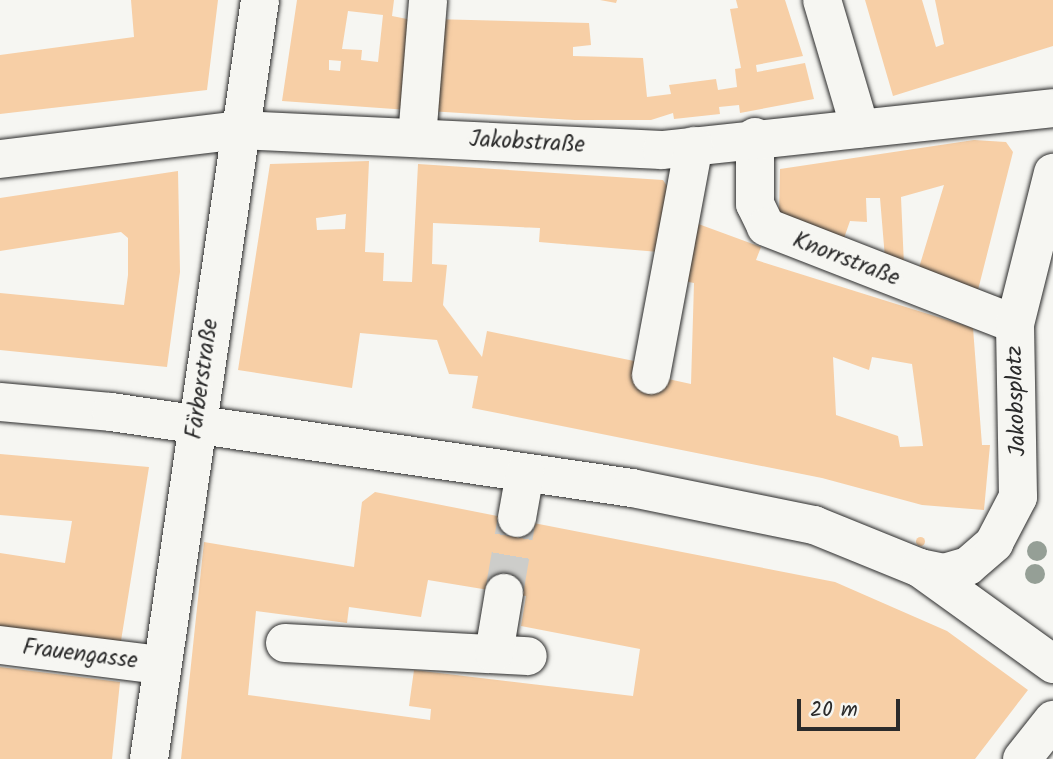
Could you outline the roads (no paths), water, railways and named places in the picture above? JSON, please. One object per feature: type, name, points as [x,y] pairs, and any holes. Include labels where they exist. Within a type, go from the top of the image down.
[{"type":"street","name":"Färberstraße","points":[[149,759],[160,664],[260,0]]},
{"type":"street","points":[[417,138],[428,0]]},
{"type":"street","points":[[822,0],[860,128]]},
{"type":"street","name":"Jakobstraße","points":[[0,159],[239,130],[694,146],[755,137],[1053,108]]},
{"type":"street","name":"Knorrstraße","points":[[755,137],[755,204],[765,227],[1015,324]]},
{"type":"street","points":[[651,375],[694,146]]},
{"type":"street","name":"Jakobsplatz","points":[[920,568],[944,573],[968,566],[994,543],[1018,497],[1015,324],[1053,173]]},
{"type":"street","points":[[0,402],[196,425],[525,473],[814,525],[920,568],[1053,664]]},
{"type":"street","points":[[517,518],[525,473]]},
{"type":"street","points":[[285,643],[511,654],[504,593]]},
{"type":"street","name":"Frauengasse","points":[[0,645],[160,664]]},
{"type":"street","points":[[1022,759],[1053,720]]},
{"type":"tunnel","points":[[504,593],[517,518]]}]
